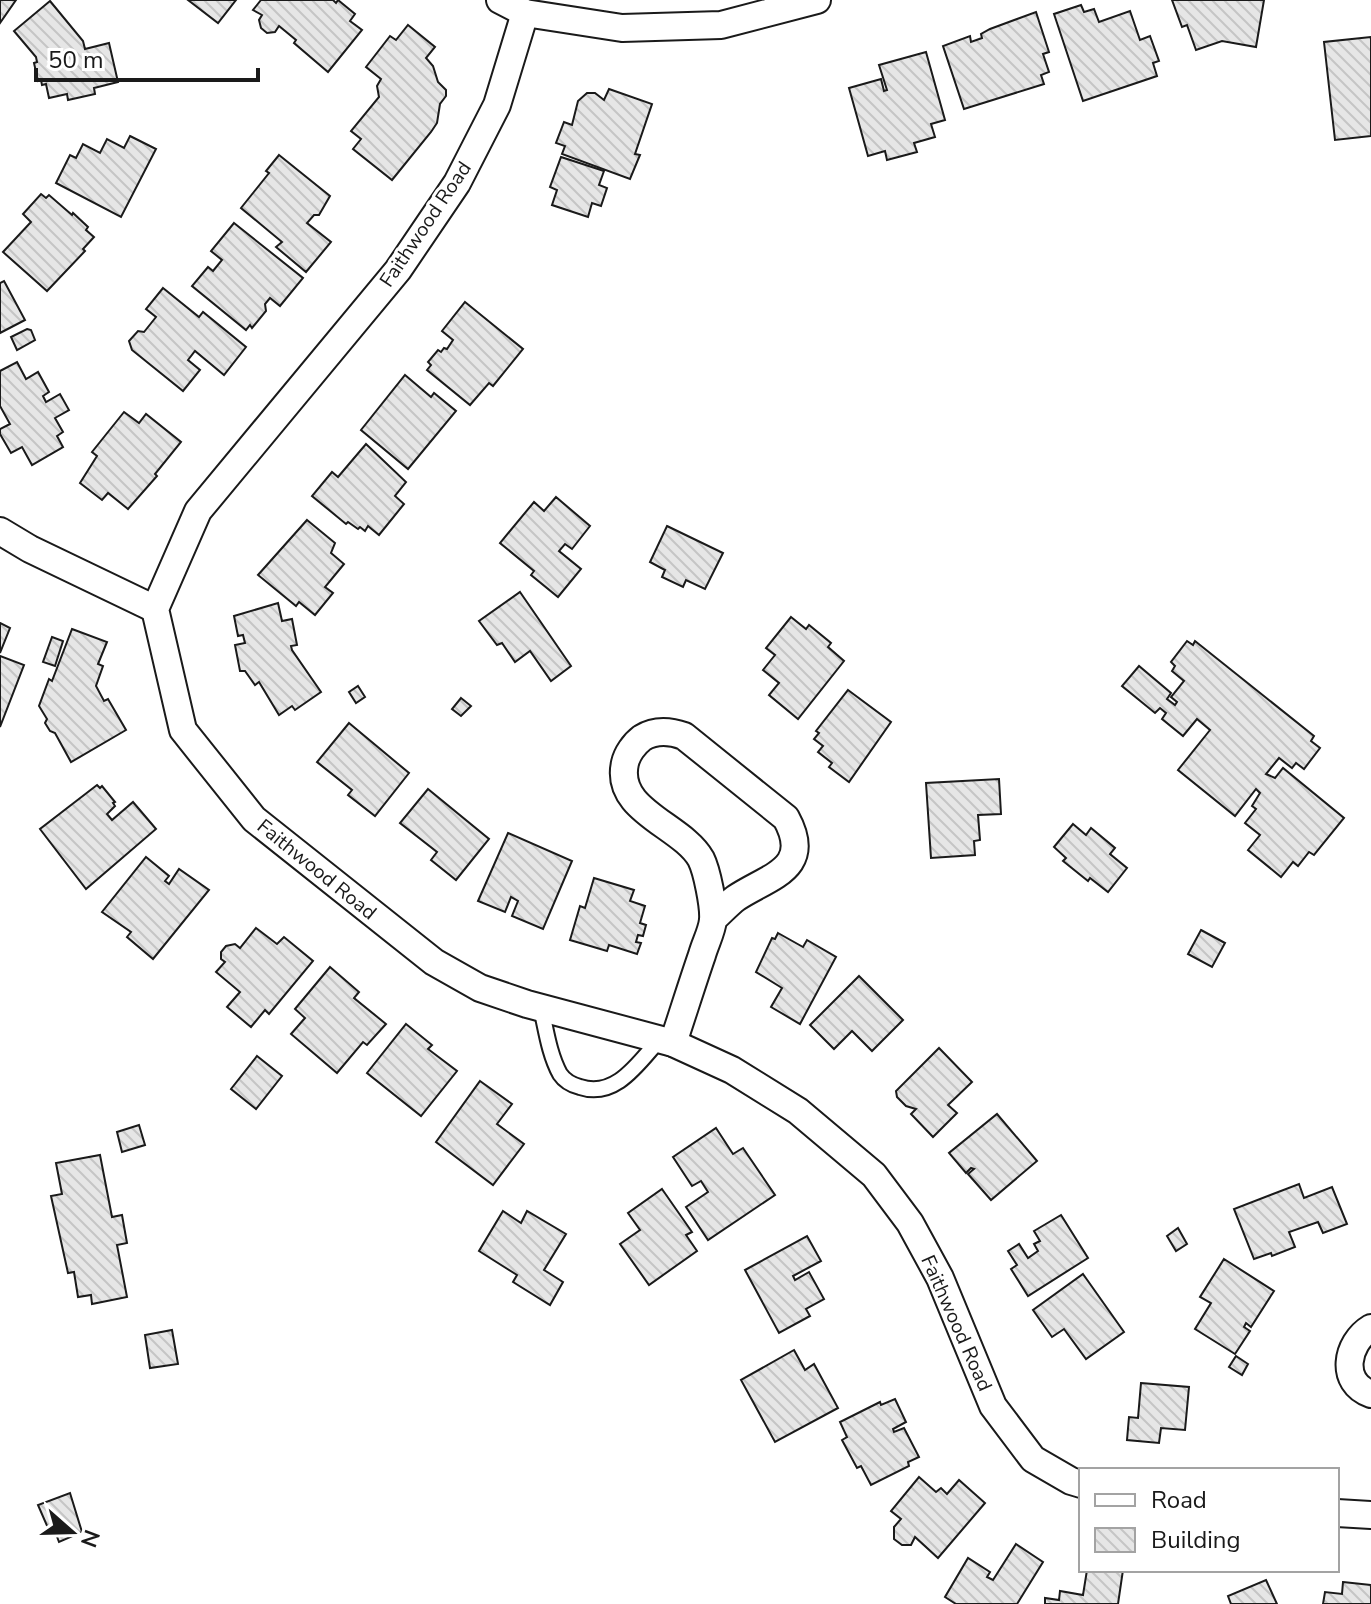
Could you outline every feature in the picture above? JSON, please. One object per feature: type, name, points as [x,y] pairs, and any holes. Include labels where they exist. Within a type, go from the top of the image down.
[{"type":"street","points":[[500,0],[525,13],[622,28],[721,25],[817,0]]},
{"type":"street","name":"Faithwood Road","points":[[525,13],[497,105],[457,183],[398,270],[198,511],[155,609],[183,730],[254,819],[434,962],[480,988],[541,1008],[666,1041],[732,1070],[798,1111],[874,1175],[910,1223],[940,1278],[993,1406],[1033,1459],[1079,1483]]},
{"type":"street","points":[[0,531],[30,549],[155,609]]},
{"type":"street","points":[[666,1041],[713,919],[736,899],[782,873],[791,862],[795,847],[794,832],[786,818],[684,736],[670,732],[656,733],[643,738],[632,748],[626,761],[626,789],[634,801],[694,849],[703,863],[713,919]]},
{"type":"street","points":[[1371,1328],[1359,1336],[1349,1354],[1351,1374],[1364,1391],[1371,1394]]},
{"type":"street","points":[[1339,1513],[1371,1515]]},
{"type":"lane","points":[[541,1008],[553,1057],[562,1077],[574,1086],[590,1091],[618,1083],[666,1041]]},
{"type":"building","points":[[0,0],[16,0],[0,23]]},
{"type":"building","points":[[188,0],[236,0],[218,23]]},
{"type":"building","points":[[261,0],[333,0],[336,3],[338,0],[355,14],[350,21],[362,30],[328,72],[279,26],[275,32],[267,33],[261,28],[259,20],[262,15],[253,10]]},
{"type":"building","points":[[1172,0],[1264,0],[1256,47],[1222,41],[1196,50],[1187,25],[1182,27]]},
{"type":"building","points":[[50,1],[83,41],[85,49],[109,43],[118,82],[94,88],[95,94],[68,100],[67,94],[49,98],[46,84],[38,81],[34,63],[37,62],[36,57],[14,31]]},
{"type":"building","points":[[1081,5],[1084,12],[1094,9],[1099,22],[1130,11],[1140,40],[1150,36],[1159,61],[1153,63],[1157,76],[1083,101],[1054,14]]},
{"type":"building","points":[[1036,12],[1049,52],[1043,54],[1049,72],[1041,75],[1044,84],[964,109],[943,46],[970,36],[971,42],[982,38],[981,34],[990,29]]},
{"type":"building","points":[[408,25],[435,47],[426,58],[433,66],[438,82],[446,90],[446,96],[440,104],[437,123],[392,180],[353,149],[361,139],[351,131],[379,97],[377,86],[381,79],[366,67],[390,36],[396,40]]},
{"type":"building","points":[[1371,37],[1371,136],[1335,140],[1324,42]]},
{"type":"building","points":[[926,52],[945,120],[931,124],[935,137],[914,143],[917,152],[887,160],[885,151],[868,156],[849,88],[881,79],[884,91],[887,90],[879,65]]},
{"type":"building","points":[[609,89],[652,104],[635,154],[640,155],[630,179],[562,154],[565,146],[556,143],[564,122],[572,125],[578,101],[587,93],[595,93],[604,100]]},
{"type":"building","points":[[130,136],[156,149],[121,217],[56,183],[70,155],[76,158],[83,144],[100,153],[107,139],[124,148]]},
{"type":"building","points":[[279,155],[330,196],[319,215],[314,215],[307,223],[331,242],[306,272],[276,247],[282,242],[241,208]]},
{"type":"building","points":[[561,157],[604,171],[599,185],[607,188],[601,206],[592,203],[588,217],[552,205],[557,190],[550,187]]},
{"type":"building","points":[[41,194],[46,198],[49,195],[73,213],[94,237],[83,249],[85,251],[47,291],[3,252],[31,222],[23,214]]},
{"type":"building","points":[[234,223],[303,278],[280,306],[270,298],[265,304],[266,311],[252,328],[250,325],[246,330],[192,286],[208,267],[213,271],[222,260],[211,251]]},
{"type":"building","points":[[4,281],[25,320],[0,333],[0,283]]},
{"type":"building","points":[[163,288],[199,317],[203,312],[246,347],[224,375],[195,351],[188,360],[200,370],[183,391],[132,350],[129,341],[138,331],[144,332],[156,317],[146,309]]},
{"type":"building","points":[[465,302],[523,349],[493,386],[489,383],[470,405],[427,370],[431,365],[428,362],[438,350],[447,349],[453,340],[442,331]]},
{"type":"building","points":[[31,330],[35,340],[17,350],[11,337]]},
{"type":"building","points":[[17,362],[26,379],[38,372],[49,392],[43,396],[46,402],[60,394],[69,410],[55,418],[63,432],[57,436],[63,447],[32,465],[22,447],[11,453],[0,434],[0,429],[10,424],[0,406],[0,371]]},
{"type":"building","points":[[405,375],[431,397],[434,393],[456,411],[408,469],[361,430]]},
{"type":"building","points":[[124,412],[139,423],[146,414],[181,442],[128,509],[108,493],[102,500],[80,483],[97,456],[92,452]]},
{"type":"building","points":[[366,444],[406,482],[395,496],[404,504],[379,535],[368,526],[365,531],[348,522],[346,524],[312,496],[332,472],[338,477]]},
{"type":"building","points":[[556,497],[590,526],[572,549],[565,544],[559,551],[581,569],[558,597],[531,575],[534,571],[500,543],[534,502],[544,511]]},
{"type":"building","points":[[307,520],[335,543],[331,553],[344,564],[325,587],[333,593],[315,615],[299,602],[296,606],[258,575]]},
{"type":"building","points":[[667,526],[723,553],[705,589],[686,580],[683,587],[662,577],[665,570],[650,562]]},
{"type":"building","points":[[520,592],[571,666],[551,681],[530,651],[515,662],[502,643],[497,645],[479,621]]},
{"type":"building","points":[[278,603],[282,621],[292,619],[297,645],[291,646],[292,650],[321,692],[295,710],[292,706],[279,715],[259,682],[255,685],[245,671],[240,671],[235,645],[245,643],[243,635],[238,636],[234,616]]},
{"type":"building","points":[[791,617],[806,629],[809,625],[831,643],[828,647],[844,661],[798,719],[769,695],[779,683],[763,670],[775,655],[766,648]]},
{"type":"building","points":[[0,623],[10,628],[0,653]]},
{"type":"building","points":[[72,629],[107,642],[98,664],[103,666],[96,686],[104,701],[108,699],[126,730],[71,762],[55,733],[45,723],[47,719],[39,706]]},
{"type":"building","points":[[52,637],[63,641],[55,666],[43,662]]},
{"type":"building","points":[[1187,641],[1193,645],[1195,641],[1314,736],[1311,741],[1320,748],[1304,769],[1296,763],[1292,768],[1279,758],[1266,774],[1275,778],[1283,768],[1344,818],[1314,855],[1309,852],[1298,866],[1293,862],[1281,877],[1248,850],[1260,835],[1245,823],[1256,809],[1252,806],[1260,793],[1256,789],[1235,816],[1178,770],[1210,730],[1197,719],[1183,736],[1162,719],[1166,713],[1160,708],[1155,713],[1122,686],[1139,666],[1171,693],[1167,699],[1175,705],[1177,702],[1171,697],[1184,681],[1172,671],[1175,666],[1171,662]]},
{"type":"building","points":[[0,656],[24,665],[0,727]]},
{"type":"building","points":[[358,686],[365,697],[356,703],[349,692]]},
{"type":"building","points":[[848,690],[891,722],[849,782],[829,767],[832,763],[818,752],[823,746],[814,739],[819,733],[816,731]]},
{"type":"building","points":[[461,698],[471,706],[461,716],[452,709]]},
{"type":"building","points":[[349,723],[409,773],[375,816],[348,795],[352,790],[317,762]]},
{"type":"building","points":[[999,779],[1001,814],[978,815],[980,840],[974,841],[975,855],[931,858],[926,783]]},
{"type":"building","points":[[97,785],[102,786],[115,802],[107,814],[112,820],[133,802],[156,829],[86,889],[40,829]]},
{"type":"building","points":[[428,789],[489,839],[456,880],[431,860],[437,852],[400,823]]},
{"type":"building","points":[[1073,824],[1086,835],[1091,828],[1115,848],[1110,854],[1127,868],[1108,892],[1063,861],[1066,858],[1054,847]]},
{"type":"building","points":[[508,833],[572,861],[543,929],[512,916],[518,901],[511,897],[505,912],[478,901]]},
{"type":"building","points":[[146,857],[169,876],[165,881],[169,884],[179,869],[209,890],[153,959],[127,937],[131,932],[102,912]]},
{"type":"building","points":[[594,878],[634,890],[630,901],[645,906],[640,923],[646,925],[643,936],[638,935],[636,942],[641,943],[637,954],[609,945],[607,951],[570,940],[580,906],[585,908]]},
{"type":"building","points":[[256,928],[277,944],[284,937],[313,961],[269,1014],[265,1010],[251,1027],[227,1007],[240,992],[216,972],[225,962],[221,959],[221,952],[226,946],[235,944],[240,948]]},
{"type":"building","points":[[1201,930],[1225,943],[1212,967],[1188,954]]},
{"type":"building","points":[[778,933],[803,947],[807,940],[836,957],[800,1024],[771,1007],[782,988],[756,972],[772,938],[775,939]]},
{"type":"building","points":[[330,967],[359,992],[354,998],[386,1024],[367,1045],[363,1042],[337,1073],[291,1034],[305,1018],[295,1009]]},
{"type":"building","points":[[859,976],[903,1020],[872,1051],[852,1031],[834,1049],[810,1025]]},
{"type":"building","points":[[406,1024],[432,1045],[428,1049],[457,1071],[421,1116],[367,1073]]},
{"type":"building","points":[[939,1048],[972,1082],[948,1105],[957,1113],[933,1137],[911,1114],[916,1109],[906,1106],[897,1097],[896,1091]]},
{"type":"building","points":[[257,1056],[282,1076],[256,1109],[231,1089]]},
{"type":"building","points":[[480,1081],[512,1104],[497,1124],[524,1144],[493,1185],[436,1142]]},
{"type":"building","points":[[997,1114],[1037,1161],[991,1200],[968,1174],[974,1169],[966,1173],[949,1153]]},
{"type":"building","points":[[139,1125],[145,1145],[122,1152],[117,1132]]},
{"type":"building","points":[[716,1128],[733,1154],[743,1148],[775,1195],[708,1240],[686,1207],[708,1192],[701,1181],[692,1186],[673,1157]]},
{"type":"building","points":[[100,1155],[112,1217],[122,1215],[127,1243],[117,1245],[127,1297],[92,1304],[91,1295],[78,1297],[74,1272],[68,1273],[51,1196],[62,1194],[56,1163]]},
{"type":"building","points":[[1299,1184],[1304,1198],[1332,1187],[1347,1224],[1323,1233],[1318,1222],[1289,1232],[1295,1247],[1254,1259],[1234,1209]]},
{"type":"building","points":[[662,1189],[692,1232],[686,1235],[697,1251],[649,1285],[620,1244],[640,1230],[628,1213]]},
{"type":"building","points":[[503,1211],[521,1223],[527,1211],[566,1234],[544,1270],[563,1282],[550,1305],[513,1282],[517,1275],[479,1251]]},
{"type":"building","points":[[1061,1215],[1088,1258],[1028,1296],[1011,1269],[1017,1265],[1008,1251],[1019,1244],[1028,1258],[1038,1251],[1034,1244],[1040,1241],[1034,1231]]},
{"type":"building","points":[[1178,1228],[1187,1244],[1176,1251],[1167,1236]]},
{"type":"building","points":[[807,1236],[821,1261],[793,1276],[795,1280],[809,1272],[824,1299],[806,1309],[810,1316],[779,1333],[745,1270]]},
{"type":"building","points":[[1224,1259],[1274,1291],[1251,1327],[1246,1323],[1244,1327],[1250,1331],[1235,1354],[1195,1329],[1211,1303],[1200,1297]]},
{"type":"building","points":[[1083,1274],[1124,1332],[1086,1359],[1064,1329],[1052,1337],[1033,1310]]},
{"type":"building","points":[[172,1330],[178,1364],[150,1368],[145,1335]]},
{"type":"building","points":[[794,1350],[805,1370],[814,1364],[838,1408],[775,1442],[741,1380]]},
{"type":"building","points":[[1236,1356],[1248,1364],[1242,1375],[1229,1367]]},
{"type":"building","points":[[1141,1383],[1189,1387],[1185,1430],[1161,1428],[1159,1443],[1127,1440],[1129,1417],[1138,1418]]},
{"type":"building","points":[[895,1399],[906,1422],[893,1429],[894,1432],[904,1428],[919,1457],[908,1462],[909,1466],[871,1485],[861,1466],[857,1468],[842,1440],[847,1437],[840,1422],[880,1402],[881,1405]]},
{"type":"building","points":[[919,1477],[936,1492],[941,1488],[947,1494],[959,1480],[985,1503],[938,1558],[915,1537],[911,1545],[902,1545],[894,1539],[894,1527],[901,1519],[891,1511]]},
{"type":"building","points":[[70,1493],[82,1532],[59,1542],[53,1526],[48,1528],[38,1505]]},
{"type":"building","points":[[1016,1544],[1043,1562],[1017,1604],[956,1604],[945,1597],[968,1558],[990,1572],[987,1577],[993,1580]]},
{"type":"building","points":[[1087,1572],[1123,1572],[1118,1604],[1045,1604],[1045,1598],[1059,1600],[1060,1591],[1083,1595]]},
{"type":"building","points":[[1266,1580],[1277,1604],[1231,1604],[1228,1596]]},
{"type":"building","points":[[1343,1582],[1371,1585],[1371,1604],[1323,1604],[1325,1592],[1342,1594]]}]
